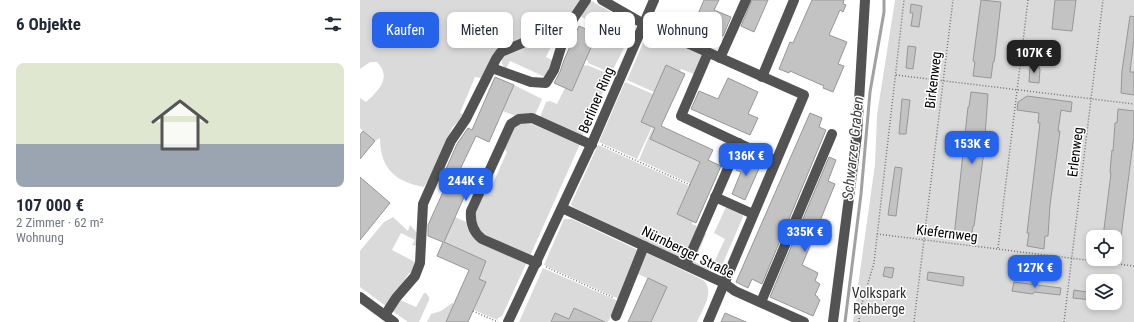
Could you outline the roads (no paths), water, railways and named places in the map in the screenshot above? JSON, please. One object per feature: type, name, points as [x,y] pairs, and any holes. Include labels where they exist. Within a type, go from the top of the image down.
[{"type":"street","points":[[577,14],[586,0]]},
{"type":"street","points":[[602,0],[643,23]]},
{"type":"street","name":"Berliner Ring","points":[[649,12],[654,0]]},
{"type":"street","points":[[720,58],[746,0]]},
{"type":"street","points":[[762,77],[794,0]]},
{"type":"street","points":[[833,322],[857,135],[865,0]]},
{"type":"street","name":"Berliner Ring","points":[[508,322],[592,143],[643,26]]},
{"type":"street","points":[[385,315],[396,298],[415,276],[420,263],[423,204],[451,141],[466,119],[501,52],[521,44]]},
{"type":"street","points":[[492,68],[531,82],[546,83],[554,70],[561,48]]},
{"type":"street","points":[[697,48],[804,95],[708,322]]},
{"type":"street","points":[[708,53],[681,116],[776,161]]},
{"type":"street","name":"Berliner Ring","points":[[537,263],[482,239],[477,235],[471,224],[470,211],[511,124],[519,118],[532,118],[592,143]]},
{"type":"street","points":[[761,302],[832,134]]},
{"type":"street","points":[[686,265],[739,143]]},
{"type":"street","points":[[716,197],[754,214]]},
{"type":"street","name":"Nürnberger Straße","points":[[562,208],[724,283],[735,291],[803,321]]},
{"type":"street","points":[[616,316],[644,246]]},
{"type":"street","points":[[360,297],[394,322]]},
{"type":"waterway","name":"Schwarzer Graben","points":[[845,322],[861,194],[870,92],[884,12],[884,0]]},
{"type":"park label","name":"Volkspark Rehberge","points":[[879,302]]}]
